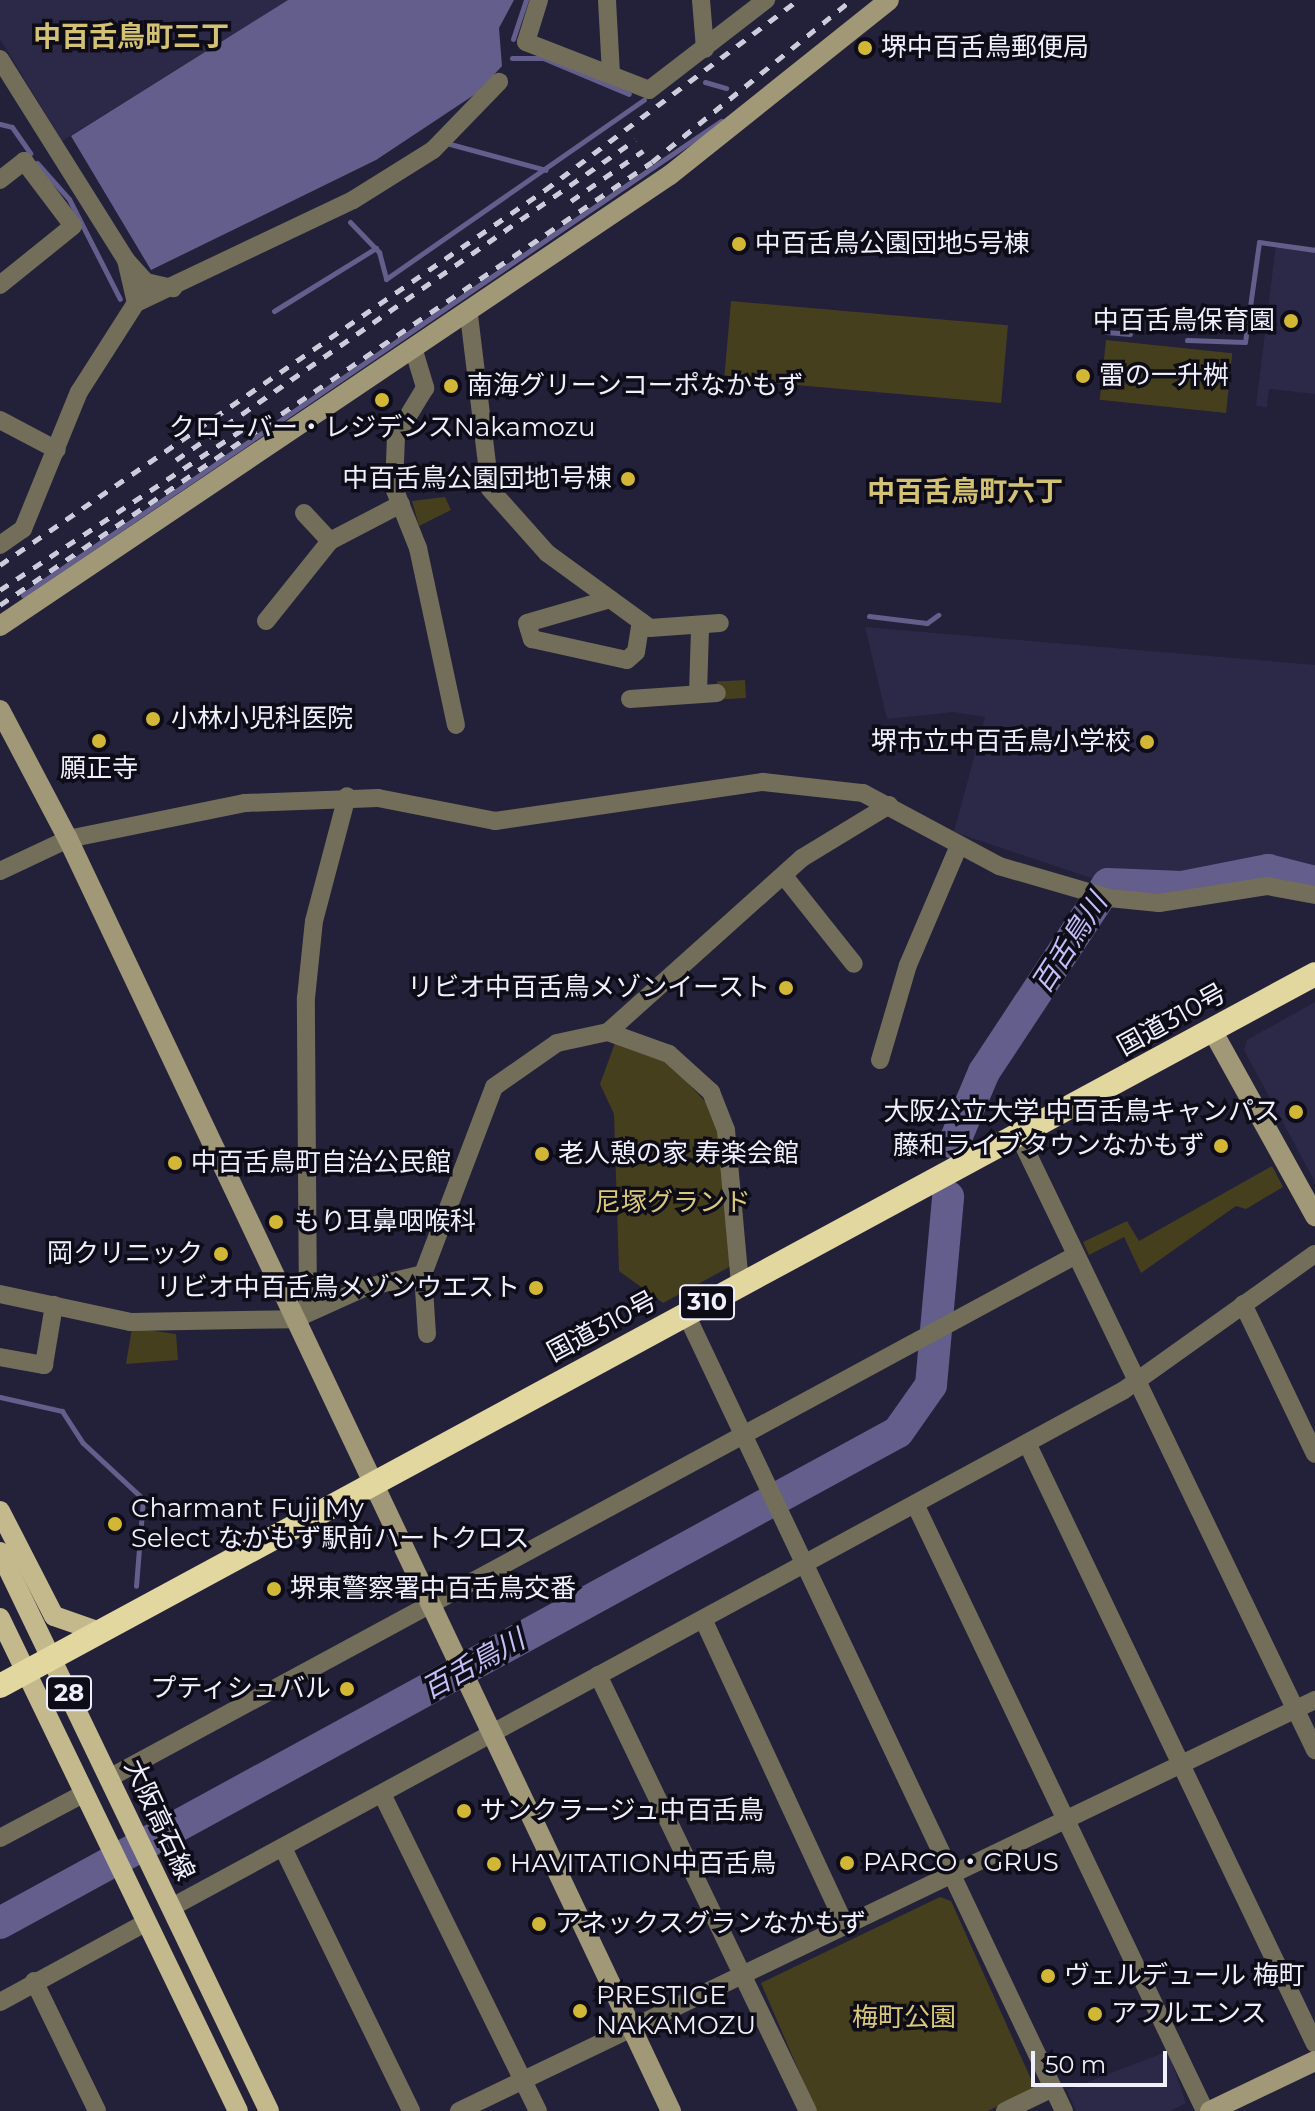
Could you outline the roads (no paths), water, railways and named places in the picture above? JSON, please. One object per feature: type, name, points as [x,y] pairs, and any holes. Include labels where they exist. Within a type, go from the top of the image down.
[{"type":"highway","name":"国道310号","points":[[0,1686],[1315,974]]},
{"type":"main road","points":[[0,1511],[54,1616],[100,1632]]},
{"type":"main road","name":"大阪高石線","points":[[0,1552],[111,1777],[269,2111]]},
{"type":"main road","name":"大阪高石線","points":[[1,1620],[238,2111]]},
{"type":"street","points":[[539,0],[526,42],[649,90],[766,0]]},
{"type":"street","points":[[607,0],[611,75]]},
{"type":"street","points":[[701,0],[705,49]]},
{"type":"street","points":[[0,626],[469,315],[730,132],[889,0]]},
{"type":"street","points":[[0,59],[126,260],[146,282],[173,288]]},
{"type":"street","points":[[0,545],[23,529],[109,335],[136,303],[353,200],[433,150],[499,82]]},
{"type":"street","points":[[0,180],[24,161],[73,226],[0,285]]},
{"type":"street","points":[[126,260],[136,303]]},
{"type":"street","points":[[469,315],[490,489],[547,553],[650,628],[700,629],[720,623]]},
{"type":"street","points":[[414,351],[425,388],[393,449],[401,504],[441,638],[456,725]]},
{"type":"street","points":[[0,420],[57,450]]},
{"type":"street","points":[[266,621],[330,541],[401,504]]},
{"type":"street","points":[[304,513],[330,541]]},
{"type":"street","points":[[610,599],[527,623],[532,639],[627,660],[636,652],[641,621]]},
{"type":"street","points":[[630,699],[708,693],[700,629]]},
{"type":"street","points":[[0,710],[68,839],[301,1315],[429,1604],[671,2111]]},
{"type":"street","points":[[0,871],[68,839],[245,803],[347,796],[495,821],[748,782],[842,788],[889,805],[958,848],[1099,895],[1159,903],[1267,886],[1315,895]]},
{"type":"street","points":[[301,1315],[306,998],[314,921],[347,796]]},
{"type":"street","points":[[427,1334],[423,1274],[494,1087],[557,1043],[608,1032],[701,942],[784,876],[889,805]]},
{"type":"street","points":[[880,1060],[908,965],[958,848]]},
{"type":"street","points":[[784,876],[854,964]]},
{"type":"street","points":[[1212,1030],[1315,1216]]},
{"type":"street","points":[[608,1032],[669,1054],[721,1111],[740,1284]]},
{"type":"street","points":[[1019,1136],[1315,1750]]},
{"type":"street","points":[[172,1907],[1027,1443],[1137,1380],[1315,1254]]},
{"type":"street","points":[[111,1777],[930,1331],[1076,1255]]},
{"type":"street","points":[[0,1294],[131,1322],[301,1315],[423,1274]]},
{"type":"street","points":[[1243,1304],[1315,1454]]},
{"type":"street","points":[[0,1357],[44,1365],[54,1305]]},
{"type":"street","points":[[686,1314],[1064,2111]]},
{"type":"street","points":[[1027,1443],[1315,2044]]},
{"type":"street","points":[[915,1504],[1208,2111],[1315,2061]]},
{"type":"street","points":[[703,1619],[845,1925]]},
{"type":"street","points":[[598,1675],[808,2111]]},
{"type":"street","points":[[459,2111],[1315,1700]]},
{"type":"street","points":[[0,1838],[85,1793]]},
{"type":"street","points":[[382,1794],[538,2111]]},
{"type":"street","points":[[283,1848],[411,2111]]},
{"type":"street","points":[[0,2002],[147,1922]]},
{"type":"street","points":[[34,1981],[97,2111]]},
{"type":"street","points":[[1005,2111],[1053,2088]]},
{"type":"waterway","points":[[513,39],[526,0]]},
{"type":"waterway","points":[[512,58],[543,58],[629,94]]},
{"type":"waterway","points":[[705,82],[726,88]]},
{"type":"waterway","points":[[350,222],[379,252],[386,279],[644,100]]},
{"type":"waterway","points":[[23,595],[721,121]]},
{"type":"waterway","points":[[0,124],[12,127],[30,153]]},
{"type":"waterway","points":[[450,144],[546,170]]},
{"type":"waterway","points":[[37,163],[69,199],[120,299]]},
{"type":"waterway","points":[[1187,340],[1245,342],[1259,242],[1315,250]]},
{"type":"waterway","points":[[274,311],[376,248]]},
{"type":"waterway","points":[[1106,332],[1130,334]]},
{"type":"waterway","points":[[869,616],[927,623],[938,615]]},
{"type":"waterway","name":"百舌鳥川","points":[[954,1143],[984,1072],[1108,884],[1182,887],[1268,870],[1315,882]]},
{"type":"waterway","name":"百舌鳥川","points":[[1101,884],[1106,886]]},
{"type":"waterway","name":"百舌鳥川","points":[[0,1923],[898,1432],[931,1385],[948,1197]]},
{"type":"waterway","points":[[0,1397],[62,1411],[83,1443],[143,1499],[136,1586]]},
{"type":"railway","points":[[0,565],[545,190],[798,0]]},
{"type":"railway","points":[[0,605],[652,162],[851,0]]},
{"type":"railway","points":[[176,460],[635,140]]},
{"type":"railway","points":[[571,201],[643,151]]},
{"type":"railway","points":[[0,590],[246,427]]},
{"type":"place","name":"堺中百舌鳥郵便局","points":[[865,48]]},
{"type":"place","name":"中百舌鳥公園団地5号棟","points":[[739,244]]},
{"type":"place","name":"中百舌鳥保育園","points":[[1291,321]]},
{"type":"place","name":"雷の一升桝","points":[[1083,376]]},
{"type":"place","name":"南海グリーンコーポなかもず","points":[[451,386]]},
{"type":"place","name":"クローバー・レジデンスNakamozu","points":[[382,400]]},
{"type":"place","name":"中百舌鳥公園団地1号棟","points":[[628,479]]},
{"type":"place","name":"小林小児科医院","points":[[153,719]]},
{"type":"place","name":"願正寺","points":[[99,741]]},
{"type":"place","name":"堺市立中百舌鳥小学校","points":[[1147,742]]},
{"type":"place","name":"リビオ中百舌鳥メゾンイースト","points":[[786,988]]},
{"type":"place","name":"大阪公立大学 中百舌鳥キャンパス","points":[[1296,1112]]},
{"type":"place","name":"藤和ライブタウンなかもず","points":[[1221,1146]]},
{"type":"place","name":"老人憩の家 寿楽会館","points":[[542,1154]]},
{"type":"place","name":"中百舌鳥町自治公民館","points":[[175,1163]]},
{"type":"place","name":"もり耳鼻咽喉科","points":[[276,1222]]},
{"type":"place","name":"岡クリニック","points":[[221,1254]]},
{"type":"place","name":"リビオ中百舌鳥メゾンウエスト","points":[[536,1288]]},
{"type":"place","name":"Charmant Fuji My Select なかもず駅前ハートクロス","points":[[115,1524]]},
{"type":"place","name":"堺東警察署中百舌鳥交番","points":[[274,1589]]},
{"type":"place","name":"プティシュバル","points":[[347,1689]]},
{"type":"place","name":"サンクラージュ中百舌鳥","points":[[464,1811]]},
{"type":"place","name":"PARCO・GRUS","points":[[847,1863]]},
{"type":"place","name":"HAVITATION中百舌鳥","points":[[494,1864]]},
{"type":"place","name":"アネックスグランなかもず","points":[[539,1924]]},
{"type":"place","name":"ヴェルデュール 梅町","points":[[1048,1976]]},
{"type":"place","name":"PRESTIGE NAKAMOZU","points":[[580,2011]]},
{"type":"place","name":"アフルエンス","points":[[1095,2014]]},
{"type":"district","name":"中百舌鳥町三丁","points":[[131,36]]},
{"type":"district","name":"中百舌鳥町六丁","points":[[965,491]]},
{"type":"park label","name":"尼塚グランド","points":[[673,1203]]},
{"type":"park label","name":"梅町公園","points":[[904,2018]]}]
